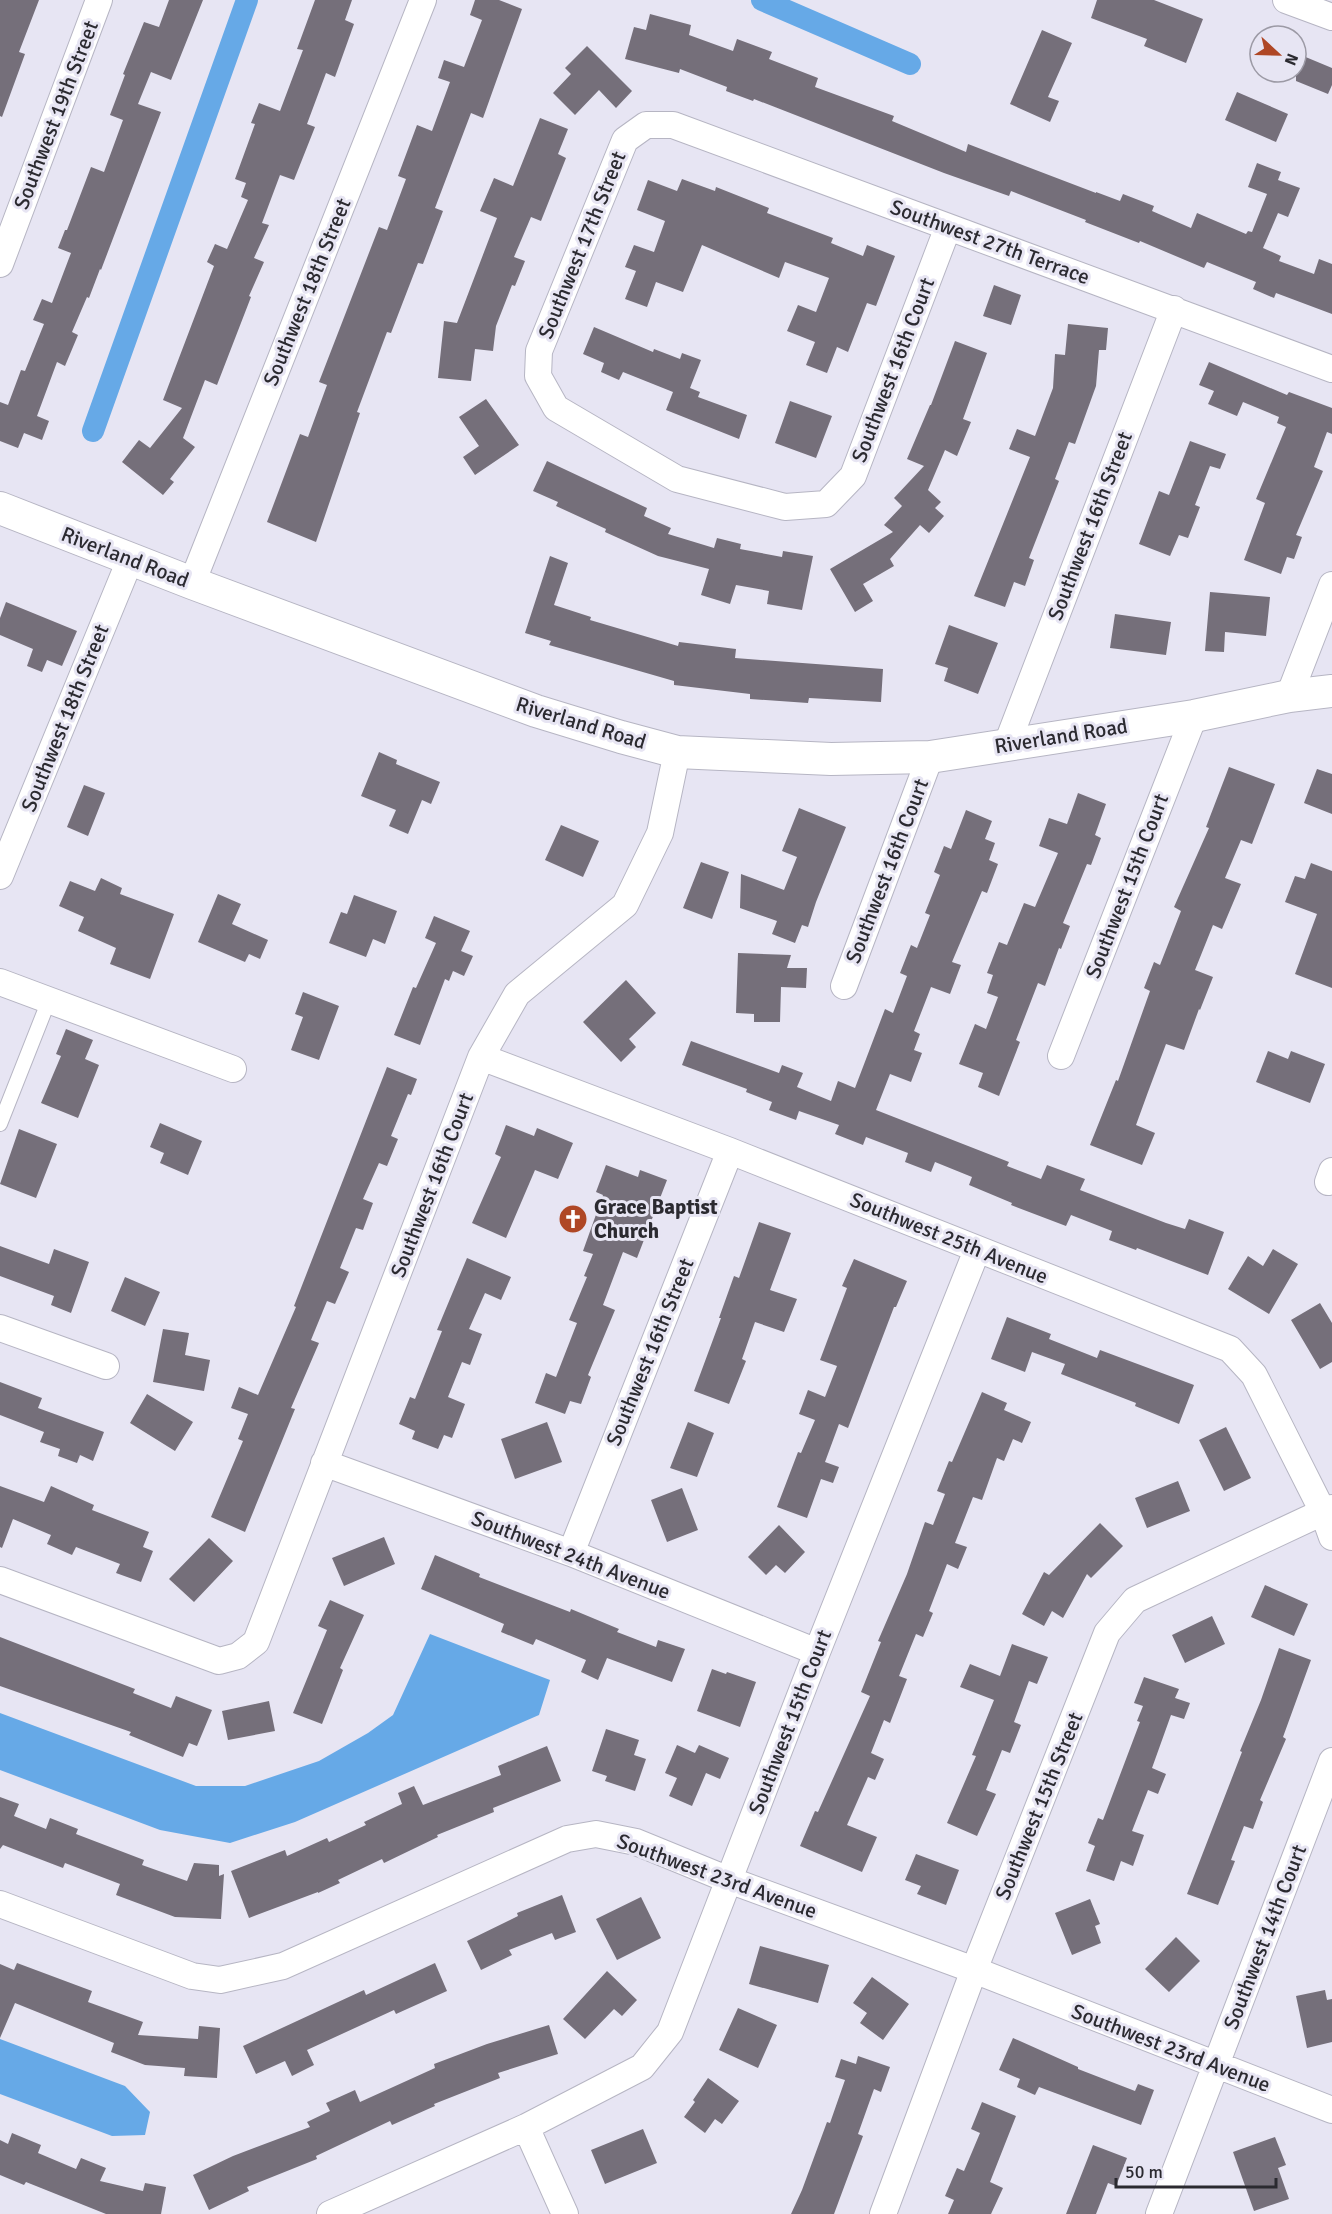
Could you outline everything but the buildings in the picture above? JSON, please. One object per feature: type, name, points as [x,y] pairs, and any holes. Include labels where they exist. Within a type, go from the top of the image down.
[{"type":"street","name":"Southwest 19th Street","points":[[0,264],[99,0]]},
{"type":"street","name":"Southwest 18th Street","points":[[192,583],[423,0]]},
{"type":"street","points":[[1286,0],[1332,17]]},
{"type":"street","name":"Southwest 27th Terrace","points":[[646,125],[673,125],[1332,369]]},
{"type":"street","name":"Southwest 17th Street","points":[[646,125],[625,140],[539,351],[538,376],[556,408],[677,479],[785,507],[826,504]]},
{"type":"street","name":"Southwest 16th Court","points":[[826,504],[853,476],[948,227]]},
{"type":"street","name":"Southwest 16th Street","points":[[1007,744],[1174,309]]},
{"type":"street","name":"Riverland Road","points":[[0,508],[130,560],[536,711],[677,752],[831,759],[930,757],[1194,716],[1289,696],[1332,691]]},
{"type":"street","name":"Southwest 18th Street","points":[[0,876],[130,560]]},
{"type":"street","points":[[1289,696],[1332,585]]},
{"type":"street","name":"Southwest 15th Court","points":[[1061,1056],[1194,716]]},
{"type":"street","name":"Southwest 16th Court","points":[[0,1580],[219,1661],[238,1656],[256,1642],[481,1057],[517,994],[625,905],[660,833],[677,752]]},
{"type":"street","name":"Southwest 16th Court","points":[[844,986],[930,757]]},
{"type":"street","points":[[0,982],[233,1069]]},
{"type":"street","name":"Southwest 25th Avenue","points":[[481,1057],[730,1151],[1230,1349],[1254,1375],[1327,1510]]},
{"type":"street","name":"Southwest 16th Street","points":[[570,1553],[730,1151]]},
{"type":"street","name":"Southwest 15th Court","points":[[330,2214],[526,2127],[642,2067],[670,2032],[816,1652],[977,1250]]},
{"type":"street","points":[[0,1329],[106,1366]]},
{"type":"street","name":"Southwest 24th Avenue","points":[[324,1463],[570,1553],[816,1652]]},
{"type":"street","points":[[1327,1510],[1332,1538]]},
{"type":"street","name":"Southwest 15th Street","points":[[883,2214],[974,1970],[1107,1634],[1136,1600],[1327,1510]]},
{"type":"street","name":"Southwest 14th Court","points":[[1159,2214],[1332,1761]]},
{"type":"street","name":"Southwest 23rd Avenue","points":[[0,1904],[192,1976],[220,1980],[283,1966],[567,1839],[596,1834],[636,1842],[729,1880],[974,1970],[1332,2110]]},
{"type":"street","points":[[526,2127],[565,2214]]},
{"type":"lane","points":[[0,1124],[49,1000]]},
{"type":"water","points":[[430,1634],[550,1680],[539,1715],[295,1822],[230,1843],[160,1830],[0,1770],[0,1713],[196,1786],[245,1786],[319,1761],[368,1733],[393,1715]]},
{"type":"water","points":[[0,2039],[125,2086],[150,2112],[145,2135],[112,2136],[0,2094]]},
{"type":"waterway","points":[[93,431],[247,0]]},
{"type":"waterway","points":[[762,0],[910,64]]},
{"type":"place","name":"Grace Baptist Church","points":[[573,1219]]}]
